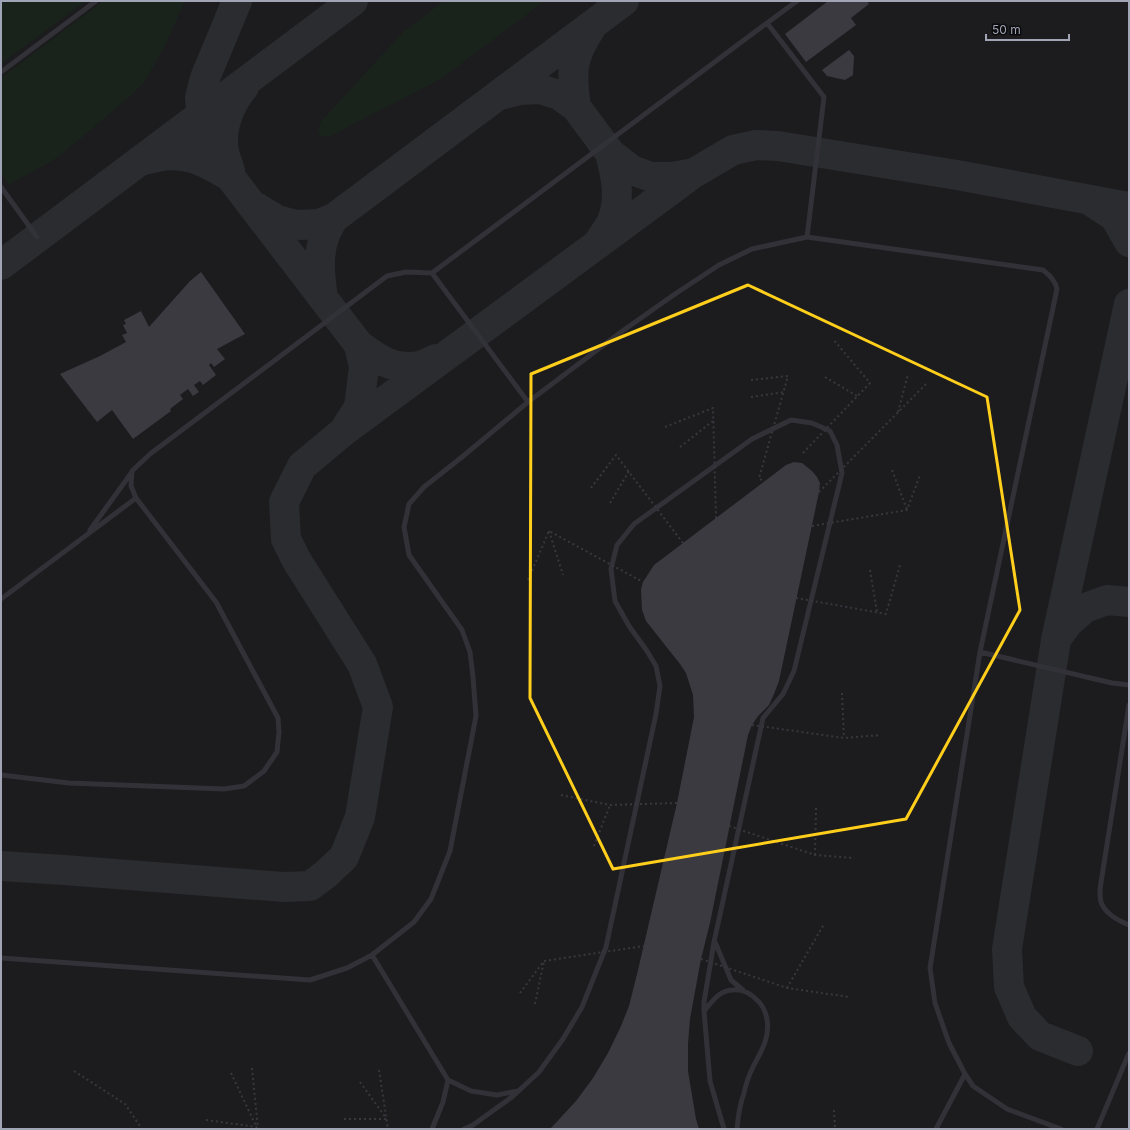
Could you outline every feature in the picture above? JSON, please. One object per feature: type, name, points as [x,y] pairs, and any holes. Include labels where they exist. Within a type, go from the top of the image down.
[{"type":"lane","points":[[1,72],[96,1]]},
{"type":"lane","points":[[87,535],[132,471],[150,454],[387,276],[406,272],[432,273],[797,1]]},
{"type":"lane","points":[[767,23],[824,97],[807,237]]},
{"type":"lane","points":[[1,187],[38,237]]},
{"type":"lane","points":[[1,958],[310,980],[347,968],[372,955],[414,922],[431,898],[450,851],[476,716],[470,652],[462,630],[409,555],[404,527],[409,504],[424,487],[528,402],[621,332],[719,265],[752,249],[807,237],[1043,270],[1055,282],[1057,289],[980,652],[930,968],[935,1003],[949,1043],[973,1086],[1007,1108],[1061,1129]]},
{"type":"lane","points":[[432,273],[528,402]]},
{"type":"lane","points":[[464,1129],[473,1125],[512,1097],[539,1072],[563,1039],[582,1007],[606,947],[656,714],[660,686],[656,666],[629,626],[615,601],[611,569],[617,545],[634,524],[752,439],[791,420],[812,423],[830,431],[837,445],[842,473],[794,671],[783,694],[763,718],[714,942],[704,1002],[704,1011],[710,1080],[724,1129]]},
{"type":"lane","points":[[1,775],[68,783],[224,789],[244,786],[264,771],[277,752],[279,732],[278,718],[216,602],[136,498],[131,486],[132,471]]},
{"type":"lane","points":[[1,598],[136,498]]},
{"type":"lane","points":[[980,652],[1112,683],[1129,685]]},
{"type":"lane","points":[[1129,705],[1100,889],[1101,902],[1109,913],[1129,926]]},
{"type":"lane","points":[[714,942],[730,980],[761,1003],[768,1026],[766,1042],[753,1068],[743,1094],[737,1129]]},
{"type":"lane","points":[[372,955],[448,1080],[471,1091],[497,1094],[518,1091]]},
{"type":"lane","points":[[704,1011],[722,992],[743,990]]},
{"type":"lane","points":[[1097,1129],[1129,1053]]},
{"type":"lane","points":[[936,1129],[965,1074]]},
{"type":"lane","points":[[432,1129],[443,1102],[448,1080]]},
{"type":"path","points":[[803,454],[870,383],[834,338]]},
{"type":"path","points":[[898,412],[908,374]]},
{"type":"path","points":[[751,380],[788,376],[759,478],[764,482]]},
{"type":"path","points":[[825,377],[857,396]]},
{"type":"path","points":[[819,492],[928,382]]},
{"type":"path","points":[[751,397],[784,392]]},
{"type":"path","points":[[665,428],[713,408],[716,518]]},
{"type":"path","points":[[680,447],[713,421]]},
{"type":"path","points":[[591,488],[616,455],[683,543]]},
{"type":"path","points":[[892,470],[907,510]]},
{"type":"path","points":[[610,503],[628,471]]},
{"type":"path","points":[[907,510],[920,476]]},
{"type":"path","points":[[812,526],[907,510]]},
{"type":"path","points":[[549,531],[563,575]]},
{"type":"path","points":[[528,580],[549,531]]},
{"type":"path","points":[[549,531],[643,582]]},
{"type":"path","points":[[796,598],[886,614],[900,565]]},
{"type":"path","points":[[870,570],[877,612]]},
{"type":"path","points":[[842,693],[844,738]]},
{"type":"path","points":[[752,725],[844,738],[881,735]]},
{"type":"path","points":[[560,795],[610,805],[677,803]]},
{"type":"path","points":[[594,846],[610,805]]},
{"type":"path","points":[[815,855],[816,808]]},
{"type":"path","points":[[730,826],[815,855],[853,858]]},
{"type":"path","points":[[787,988],[824,924]]},
{"type":"path","points":[[520,992],[544,961],[644,946]]},
{"type":"path","points":[[701,959],[787,988],[849,997]]},
{"type":"path","points":[[535,1004],[544,961]]},
{"type":"path","points":[[252,1068],[257,1128]]},
{"type":"path","points":[[379,1070],[388,1129]]},
{"type":"path","points":[[74,1071],[125,1104],[142,1129]]},
{"type":"path","points":[[231,1073],[257,1128]]},
{"type":"path","points":[[360,1082],[386,1118]]},
{"type":"path","points":[[834,1110],[835,1129]]},
{"type":"path","points":[[344,1118],[386,1118]]},
{"type":"path","points":[[206,1120],[257,1128]]},
{"type":"highlighted area","points":[[748,285],[987,397],[1020,610],[906,819],[613,869],[530,698],[531,374]]},
{"type":"shaded area","points":[[1,1],[1129,1],[1129,1129],[1,1129]]},
{"type":"shaded area","points":[[1,1],[86,1],[1,64]]},
{"type":"shaded area","points":[[103,1],[185,1],[165,46],[145,81],[127,99],[67,150],[52,161],[9,185],[1,174],[1,78]]},
{"type":"shaded area","points":[[444,1],[545,1],[441,79],[333,135],[327,137],[321,136],[318,131],[322,120],[403,32]]},
{"type":"building","points":[[828,1],[867,1],[869,4],[851,18],[856,25],[806,62],[785,34]]},
{"type":"building","points":[[849,50],[854,56],[853,75],[845,80],[827,76],[822,70]]},
{"type":"building","points":[[201,272],[245,334],[217,349],[225,359],[214,367],[211,363],[209,365],[216,375],[203,385],[200,381],[194,385],[199,392],[193,396],[188,389],[180,395],[183,399],[170,409],[171,411],[133,439],[112,410],[97,422],[60,374],[100,356],[126,342],[122,335],[127,333],[123,325],[126,324],[124,320],[141,311],[149,327],[190,281]]},
{"type":"building","points":[[794,462],[802,463],[817,477],[820,483],[819,492],[779,681],[769,705],[758,716],[748,735],[710,923],[701,959],[690,1019],[688,1044],[688,1071],[699,1129],[550,1129],[576,1101],[593,1078],[608,1053],[629,1006],[677,803],[694,717],[693,695],[686,673],[646,621],[642,610],[641,589],[643,582],[654,565],[786,465]]},
{"type":"taxiway","points":[[237,1],[205,78],[200,97],[203,136],[215,157],[359,345],[364,367],[359,407],[345,429]]},
{"type":"taxiway","points":[[1,265],[353,1]]},
{"type":"taxiway","points":[[256,207],[277,220],[296,225],[319,224],[334,218],[624,1]]},
{"type":"taxiway","points":[[576,107],[573,84],[574,66],[576,57],[584,39],[591,28]]},
{"type":"taxiway","points":[[230,171],[223,147],[224,129],[231,106],[244,87]]},
{"type":"taxiway","points":[[500,95],[520,90],[540,89],[559,95],[576,107],[610,153],[632,170],[651,177],[673,177],[694,173]]},
{"type":"taxiway","points":[[1,866],[284,887],[310,886],[326,874],[344,857],[360,817],[378,707],[362,664],[297,561],[286,539],[284,502],[302,466],[344,431],[694,173],[733,150],[756,145],[778,146],[957,175],[1129,207]]},
{"type":"taxiway","points":[[599,242],[612,221],[616,204],[617,187],[610,153]]},
{"type":"taxiway","points":[[140,161],[168,155],[185,156],[214,167],[229,176]]},
{"type":"taxiway","points":[[1089,200],[1115,217],[1129,242]]},
{"type":"taxiway","points":[[323,298],[320,275],[321,250],[326,233],[334,218]]},
{"type":"taxiway","points":[[1078,1051],[1040,1036],[1022,1017],[1009,987],[1007,949],[1056,640],[1129,304]]},
{"type":"taxiway","points":[[359,345],[387,363],[402,367],[426,364],[436,359]]},
{"type":"taxiway","points":[[1056,639],[1069,622],[1085,608],[1107,600],[1129,602]]}]
